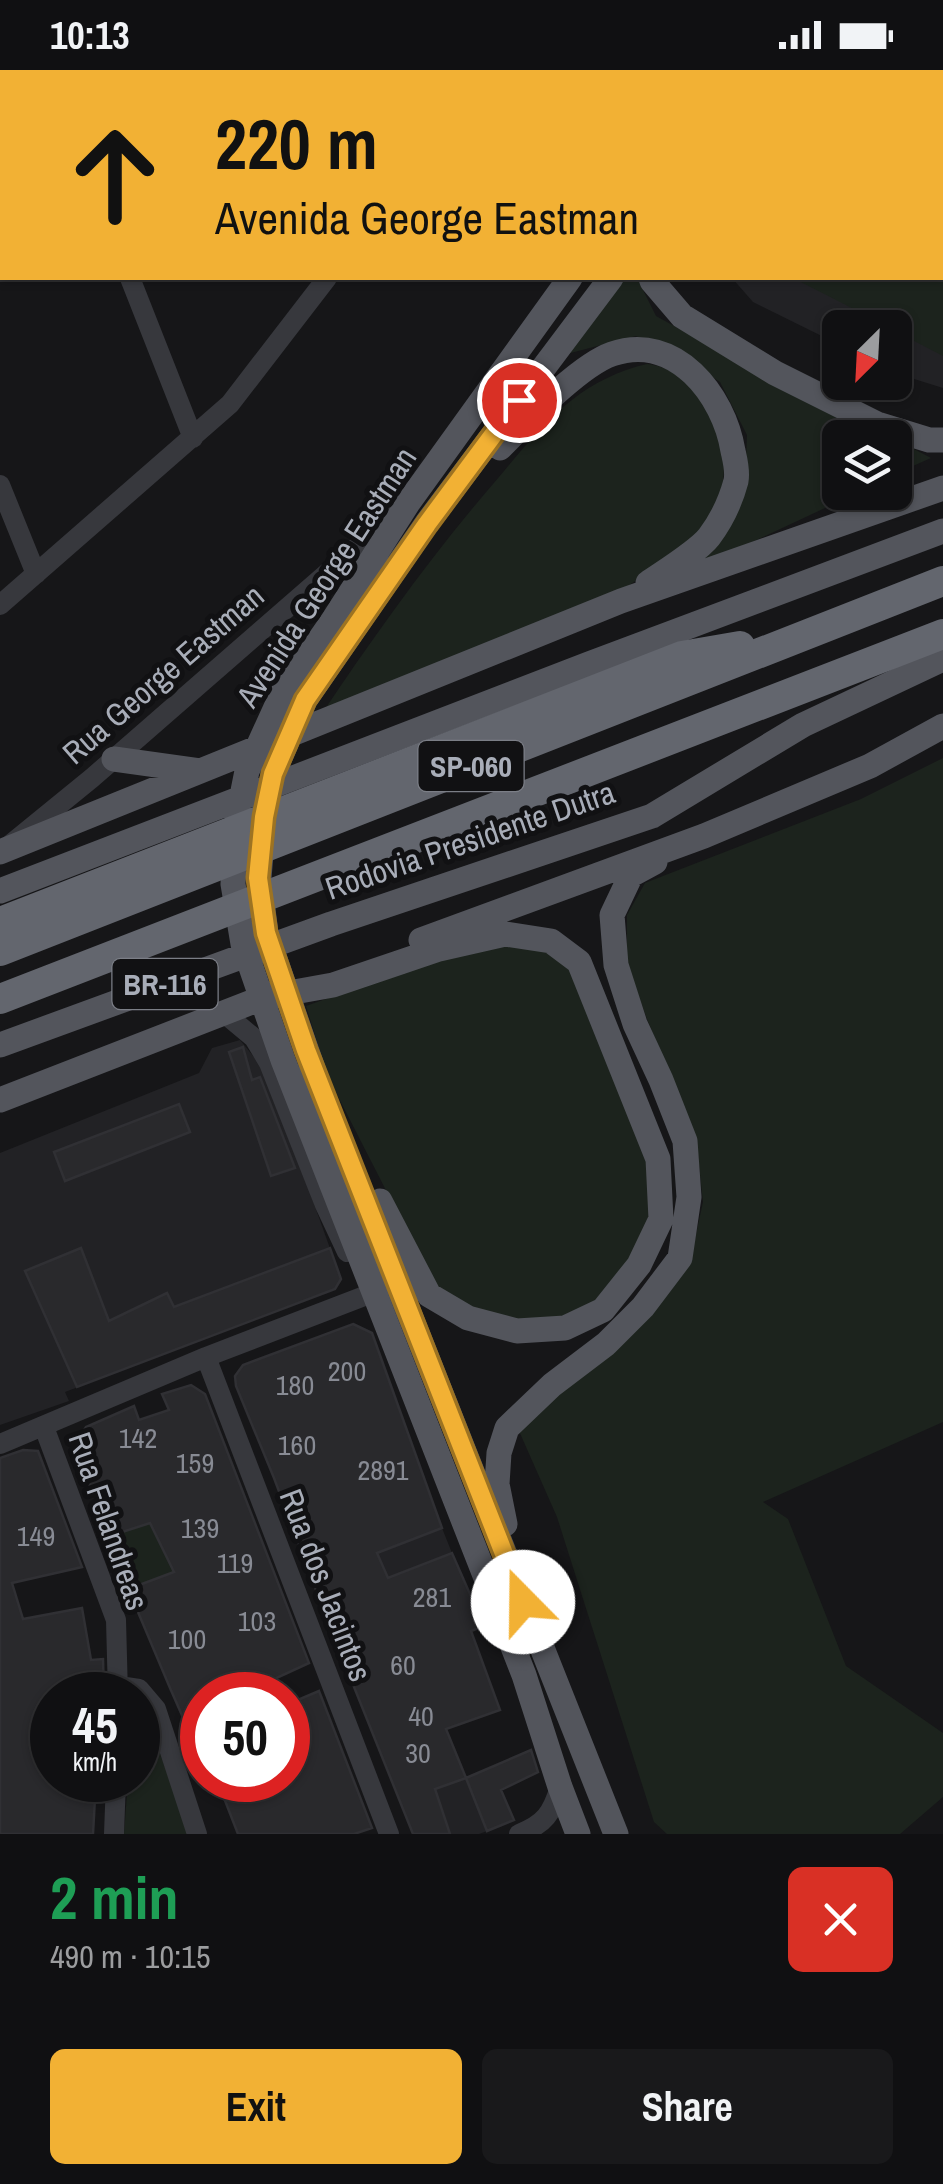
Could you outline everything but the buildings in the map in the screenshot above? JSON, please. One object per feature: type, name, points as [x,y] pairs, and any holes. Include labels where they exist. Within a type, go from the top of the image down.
[{"type":"highway","name":"Rodovia Presidente Dutra","points":[[0,951],[943,581]]},
{"type":"highway","points":[[0,922],[682,656],[807,634]]},
{"type":"highway","name":"Rodovia Presidente Dutra","points":[[0,999],[943,634]]},
{"type":"main road","name":"Avenida George Eastman","points":[[295,1055],[266,933],[258,878],[273,774],[305,700],[408,503],[569,280]]},
{"type":"main road","name":"Avenida George Eastman","points":[[341,628],[427,524],[610,280]]},
{"type":"main road","points":[[652,280],[682,316],[775,373],[877,424],[929,440],[943,440]]},
{"type":"main road","points":[[427,524],[536,411],[596,362],[630,350],[662,352],[701,380],[718,402],[729,429],[737,476],[730,499],[708,540],[621,602]]},
{"type":"main road","points":[[1,851],[621,602],[943,488]]},
{"type":"main road","points":[[0,891],[943,531]]},
{"type":"main road","name":"Rodovia Presidente Dutra","points":[[0,1045],[330,924],[652,816],[803,725],[943,659]]},
{"type":"main road","points":[[0,1100],[224,1012],[704,836],[870,766],[943,726]]},
{"type":"main road","points":[[114,758],[200,772]]},
{"type":"main road","points":[[523,1602],[497,1484],[499,1454],[507,1428],[644,1307],[680,1258],[690,1197],[684,1142],[630,1010],[616,965],[612,915],[631,875],[704,836]]},
{"type":"main road","points":[[262,998],[332,985],[439,950],[505,934],[551,942],[579,962],[658,1159],[661,1219],[639,1266],[602,1310],[565,1328],[517,1331],[468,1318],[429,1296],[320,1086],[295,1055]]},
{"type":"main road","points":[[295,1055],[524,1674],[578,1834]]},
{"type":"main road","points":[[320,1086],[616,1834]]},
{"type":"street","points":[[131,280],[192,438]]},
{"type":"street","points":[[0,606],[230,404],[325,280]]},
{"type":"street","points":[[0,485],[36,574]]},
{"type":"street","name":"Rua George Eastman","points":[[1,851],[408,503]]},
{"type":"street","points":[[224,1012],[254,1038],[269,1063],[325,1205],[367,1295],[455,1516],[524,1674]]},
{"type":"street","points":[[0,1444],[206,1357],[367,1295]]},
{"type":"street","name":"Rua dos Jacintos","points":[[206,1357],[389,1834]]},
{"type":"street","name":"Rua Felandreas","points":[[44,1427],[116,1620],[117,1672]]},
{"type":"street","points":[[160,1721],[197,1834]]},
{"type":"street","points":[[519,1834],[530,1830],[552,1810],[560,1787]]},
{"type":"street","points":[[114,1834],[115,1802]]},
{"type":"shaded area","points":[[617,280],[638,280],[656,316],[857,420],[822,420],[822,509],[697,568],[745,489],[747,435],[720,382],[681,357],[636,336],[559,356]]},
{"type":"shaded area","points":[[734,280],[943,280],[943,388],[912,378],[912,310],[822,310],[822,336],[753,302]]},
{"type":"shaded area","points":[[797,280],[943,280],[943,356],[912,340],[912,310],[856,310]]},
{"type":"shaded area","points":[[647,364],[686,381],[701,397],[720,438],[723,483],[717,503],[701,529],[678,551],[628,586],[321,715],[428,564],[542,427],[589,388]]},
{"type":"shaded area","points":[[912,448],[931,458],[912,466]]},
{"type":"shaded area","points":[[943,758],[943,1422],[763,1502],[788,1519],[846,1666],[943,1733],[943,1797],[900,1834],[667,1834],[654,1822],[557,1517],[519,1431],[690,1262],[703,1202],[696,1137],[627,964],[627,915],[645,883],[861,799]]},
{"type":"shaded area","points":[[505,943],[547,950],[571,969],[649,1161],[651,1217],[631,1261],[596,1302],[563,1318],[518,1322],[472,1310],[436,1288],[328,1077],[306,1006],[441,958]]},
{"type":"shaded area","points":[[240,1040],[267,1073],[341,1279],[335,1289],[65,1392],[69,1401],[0,1425],[0,1153],[199,1073],[212,1048]]},
{"type":"shaded area","points":[[150,1523],[174,1572],[131,1588],[113,1535]]},
{"type":"shaded area","points":[[442,1528],[452,1553],[387,1578],[377,1553]]},
{"type":"shaded area","points":[[160,1754],[189,1834],[124,1834],[126,1802],[160,1802]]},
{"type":"shaded area","points":[[466,1778],[487,1831],[450,1834],[435,1789]]},
{"type":"route","points":[[519,400],[305,700],[273,774],[258,878],[266,933],[306,1050],[523,1602]]}]
